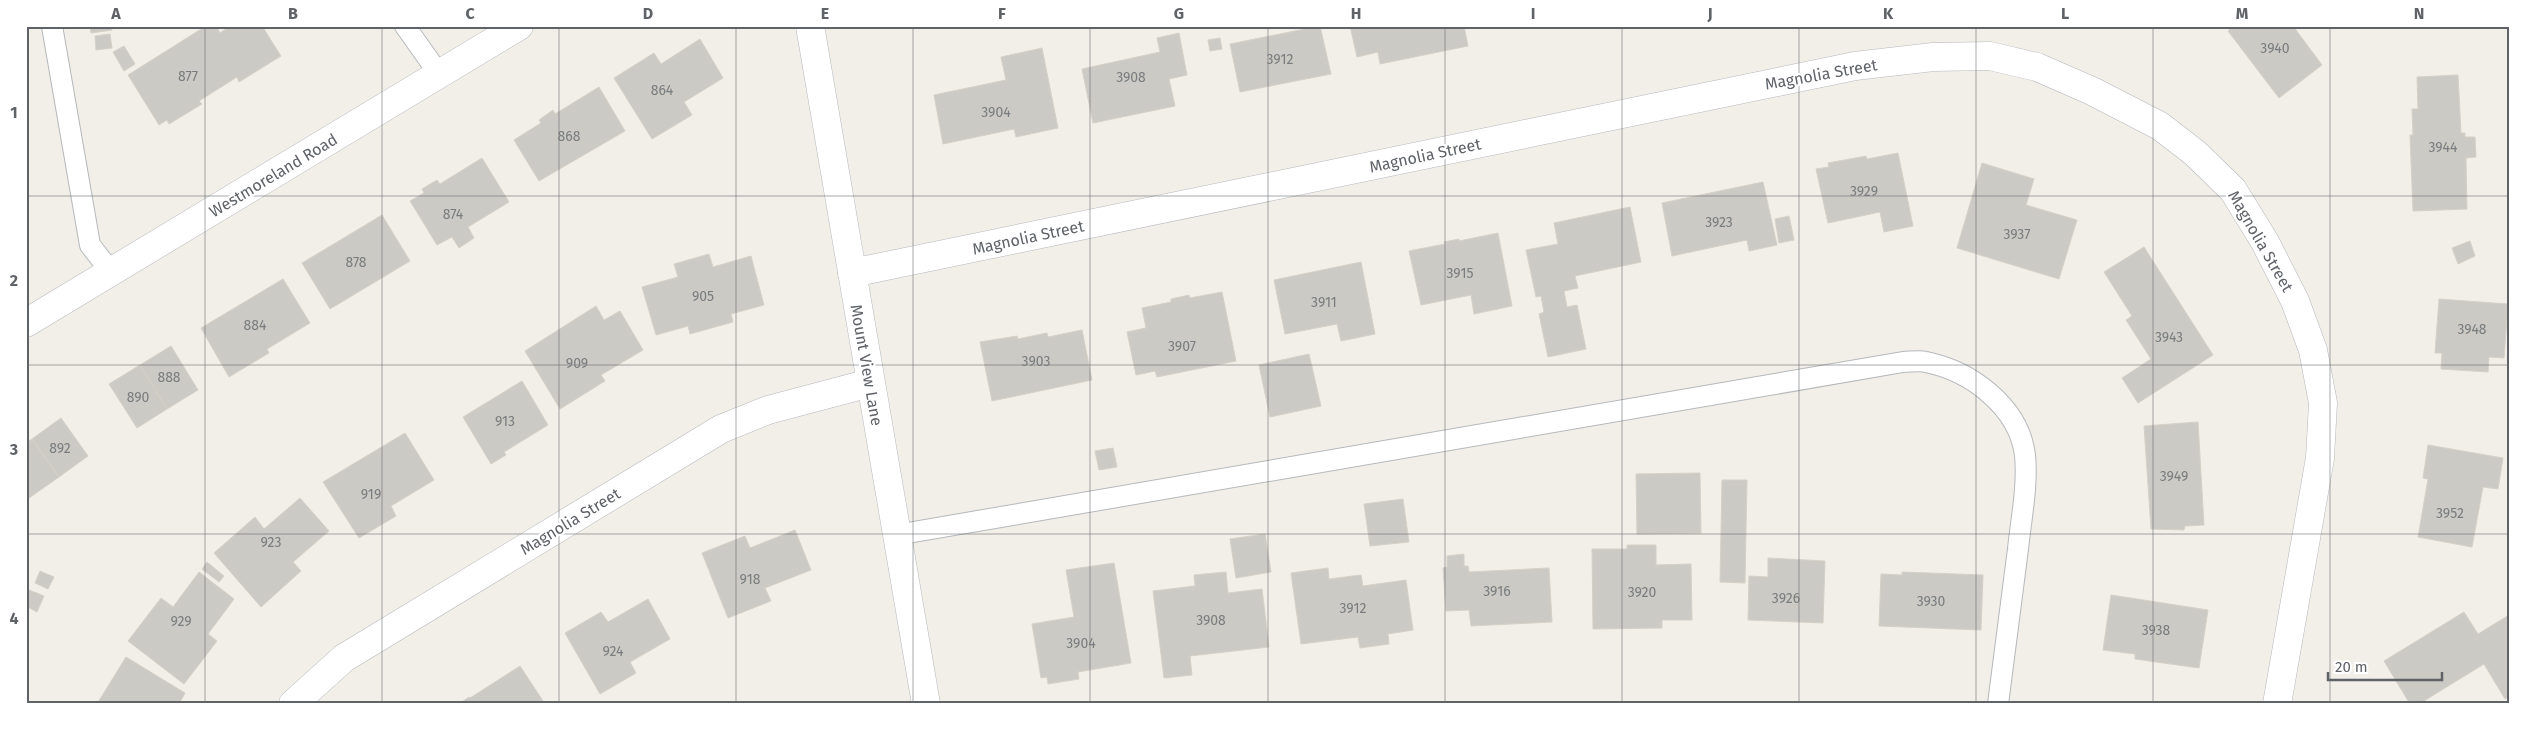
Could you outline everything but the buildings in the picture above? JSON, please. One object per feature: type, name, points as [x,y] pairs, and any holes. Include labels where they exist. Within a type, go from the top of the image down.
[{"type":"street","name":"Westmoreland Road","points":[[26,323],[519,26]]},
{"type":"street","name":"Mount View Lane","points":[[810,26],[926,704]]},
{"type":"street","name":"Magnolia Street","points":[[852,273],[1855,66],[1933,57],[1990,56],[2037,67],[2092,91],[2160,126],[2195,153],[2233,190],[2265,242],[2295,301],[2314,350],[2323,403],[2320,458],[2277,704]]},
{"type":"street","name":"Magnolia Street","points":[[293,704],[344,658],[721,429],[768,410],[870,384]]},
{"type":"lane","points":[[52,26],[90,245],[111,272]]},
{"type":"lane","points":[[405,26],[439,74]]},
{"type":"lane","points":[[896,535],[1884,366],[1924,361],[1953,370],[1978,384],[1995,398],[2013,419],[2025,454],[2024,495],[1998,704]]}]
